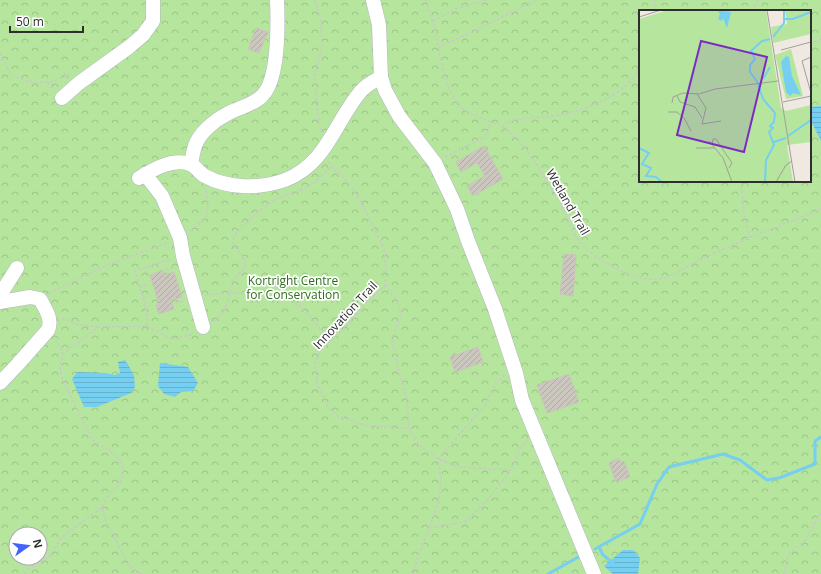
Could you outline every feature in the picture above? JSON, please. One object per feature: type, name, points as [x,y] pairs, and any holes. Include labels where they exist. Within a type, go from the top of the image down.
[{"type":"street","points":[[62,98],[79,83],[129,47],[143,34],[153,21],[153,0]]},
{"type":"street","points":[[191,164],[195,145],[208,126],[226,114],[244,108],[263,96],[270,83],[278,32],[277,0]]},
{"type":"street","points":[[373,0],[379,25],[381,77],[384,90],[399,116],[435,163],[457,209],[495,308],[516,373],[522,400],[594,574]]},
{"type":"street","points":[[203,327],[183,256],[180,238],[162,196],[142,176],[163,165],[178,163],[191,164],[204,175],[228,184],[251,187],[270,184],[285,179],[298,173],[312,163],[361,91],[381,77]]},
{"type":"street","points":[[0,295],[17,268]]},
{"type":"street","points":[[0,302],[30,297],[40,299],[48,323],[18,364],[0,383]]},
{"type":"path","name":"Innovation Trail","points":[[315,0],[321,20],[322,48],[315,73],[316,102],[323,148],[331,166],[348,182],[360,200],[384,249],[386,270],[385,285],[364,305],[346,327],[320,351],[315,364],[317,383],[328,406],[336,415],[367,426],[409,428]]},
{"type":"path","name":"Wetland Trail","points":[[425,0],[433,21],[438,48],[451,93],[455,100],[469,113],[502,126],[521,143],[537,166],[584,248],[619,271],[634,277],[658,280],[704,258],[821,209]]},
{"type":"path","points":[[433,21],[456,9],[486,0]]},
{"type":"path","points":[[438,48],[537,0]]},
{"type":"path","points":[[653,10],[655,0]]},
{"type":"path","points":[[753,10],[758,0]]},
{"type":"path","points":[[811,44],[821,39]]},
{"type":"path","points":[[0,53],[12,75],[33,83],[51,82],[74,73]]},
{"type":"path","points":[[502,126],[517,120],[546,117],[581,110],[603,101],[625,86],[635,75],[639,66]]},
{"type":"path","points":[[435,163],[455,151],[483,138],[488,132],[490,121]]},
{"type":"path","points":[[64,355],[54,338],[48,323],[68,319],[75,324],[98,327],[147,326],[169,338],[178,338],[196,333],[203,327],[219,318],[224,310],[230,293],[231,284],[244,267],[245,261],[233,244],[236,235],[245,223],[280,197],[302,190],[322,178],[331,166]]},
{"type":"path","points":[[741,182],[744,214],[750,239]]},
{"type":"path","points":[[40,299],[43,296],[105,266],[180,238],[204,219],[208,206],[204,185]]},
{"type":"path","points":[[147,326],[148,320],[135,271],[183,256]]},
{"type":"path","points":[[139,287],[149,284]]},
{"type":"path","points":[[385,285],[398,302],[401,314],[392,339],[407,400],[409,428],[414,439],[422,449],[438,459],[460,467],[511,470]]},
{"type":"path","points":[[195,297],[230,293],[272,294],[283,297],[303,309],[329,342]]},
{"type":"path","points":[[142,298],[152,295]]},
{"type":"path","points":[[25,574],[27,570],[50,556],[61,538],[102,507],[123,476],[123,468],[118,458],[109,450],[93,440],[61,376],[60,364],[69,348],[78,343],[98,327]]},
{"type":"path","points":[[438,459],[486,404],[495,384],[502,376],[507,373],[516,373]]},
{"type":"path","points":[[429,528],[465,522],[486,502],[511,470],[520,448],[536,432]]},
{"type":"path","points":[[413,574],[440,501],[441,478],[438,459]]},
{"type":"path","points":[[102,507],[106,522],[129,566],[141,574]]},
{"type":"path","points":[[784,574],[788,555],[805,540],[821,513]]},
{"type":"green space","name":"Kortright Centre for Conservation","points":[[0,0],[821,0],[821,574],[0,574]]},
{"type":"water","points":[[821,106],[821,141],[811,121],[811,107]]},
{"type":"water","points":[[125,360],[134,375],[135,387],[131,393],[97,407],[84,407],[72,379],[77,372],[105,373],[115,375],[120,373],[118,362]]},
{"type":"water","points":[[160,363],[188,367],[198,383],[193,391],[181,392],[175,397],[164,394],[158,386]]},
{"type":"water","points":[[623,550],[633,550],[640,558],[638,574],[613,574],[604,566]]},
{"type":"building","points":[[256,28],[268,32],[259,53],[248,49]]},
{"type":"building","points":[[484,146],[503,179],[473,196],[467,186],[485,176],[477,163],[461,172],[456,162]]},
{"type":"building","points":[[564,254],[576,255],[573,296],[560,294]]},
{"type":"building","points":[[163,270],[164,275],[174,272],[182,297],[171,300],[174,309],[159,314],[156,305],[159,304],[150,275]]},
{"type":"building","points":[[478,347],[483,362],[455,372],[450,357]]},
{"type":"building","points":[[569,374],[579,402],[547,413],[537,385]]},
{"type":"building","points":[[619,458],[620,462],[624,461],[630,477],[616,482],[609,463]]},
{"type":"waterway","points":[[595,549],[640,524],[657,484],[669,467],[723,454],[740,460],[767,480],[779,478],[815,464],[815,441],[821,437]]},
{"type":"waterway","points":[[599,547],[603,555],[613,563]]},
{"type":"waterway","points":[[548,574],[582,555]]}]
